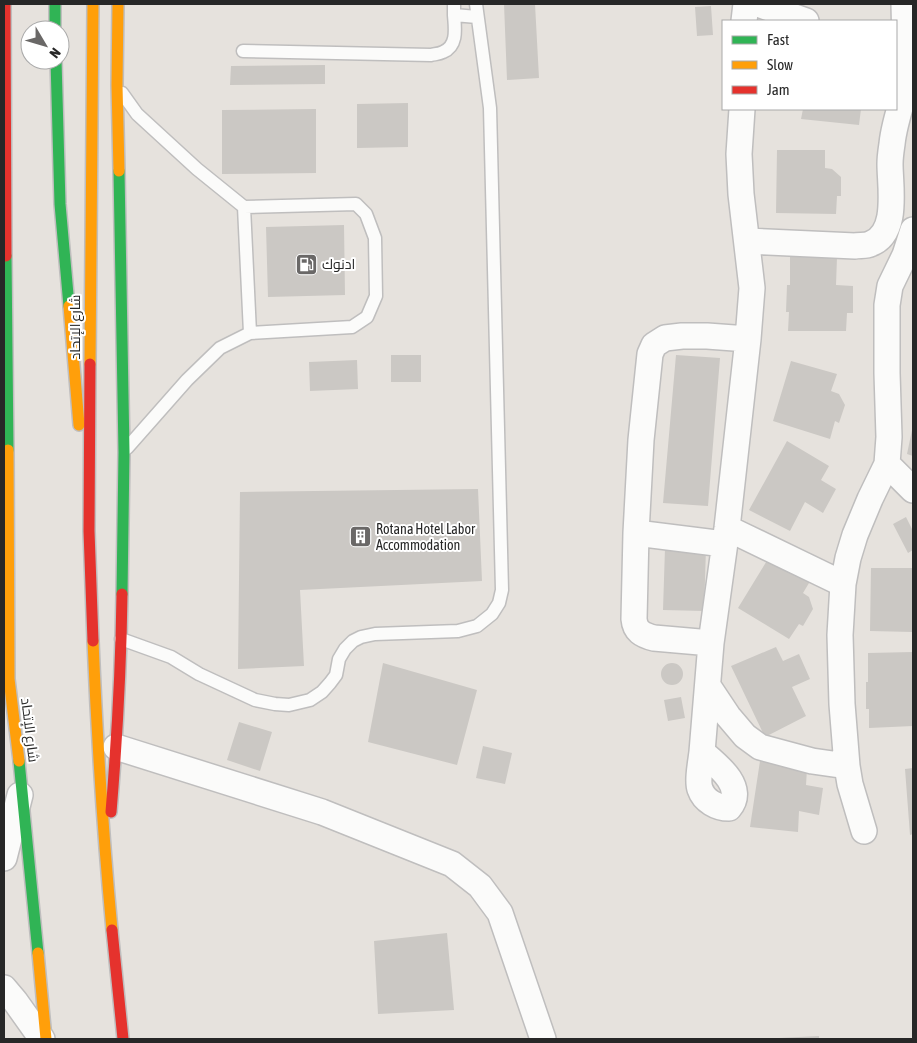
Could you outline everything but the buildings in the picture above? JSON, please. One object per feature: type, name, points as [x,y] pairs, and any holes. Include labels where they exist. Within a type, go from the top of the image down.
[{"type":"main road","name":"شارع الإتحاد","points":[[6,4],[9,679],[22,788],[44,1039]]},
{"type":"main road","points":[[55,4],[55,20]]},
{"type":"main road","name":"شارع الإتحاد","points":[[93,4],[89,531],[95,693],[106,866],[123,1039]]},
{"type":"main road","points":[[106,866],[116,747],[121,639],[124,452],[116,85],[118,4]]},
{"type":"main road","points":[[56,70],[60,204],[89,531]]},
{"type":"main road","points":[[4,614],[9,679]]},
{"type":"street","points":[[744,20],[746,4]]},
{"type":"street","points":[[758,4],[803,20]]},
{"type":"street","points":[[747,241],[855,246],[870,244],[880,238],[890,217],[892,204],[890,164],[892,144],[907,70],[904,4]]},
{"type":"street","points":[[702,752],[711,643],[748,339],[752,288],[741,194],[739,154],[742,110]]},
{"type":"street","points":[[864,831],[850,784],[847,766],[842,704],[840,635],[843,584],[855,535],[887,464],[890,437],[887,373],[887,305],[890,286],[905,255],[913,230]]},
{"type":"street","points":[[711,643],[654,638],[641,633],[635,627],[636,532],[641,440],[650,354],[654,345],[665,338],[682,336],[748,339]]},
{"type":"street","points":[[887,464],[913,490]]},
{"type":"street","points":[[636,532],[725,536],[843,584]]},
{"type":"street","points":[[708,686],[728,716],[745,736],[760,747],[812,761],[847,766]]},
{"type":"street","points":[[116,747],[322,812],[452,864],[480,886],[500,913],[542,1039]]},
{"type":"street","points":[[4,858],[22,788]]},
{"type":"street","points":[[4,988],[44,1039]]},
{"type":"lane","points":[[121,639],[171,657],[198,674],[255,700],[290,705],[310,700],[322,692],[336,675],[339,659],[345,649],[353,641],[361,637],[375,634],[458,630],[478,626],[492,614],[499,603],[502,590],[490,108],[476,4]]},
{"type":"lane","points":[[243,51],[431,55],[444,52],[452,45],[455,35],[454,9],[477,17]]},
{"type":"lane","points":[[116,85],[137,114],[197,169],[244,207],[356,204],[366,214],[375,238],[376,296],[368,317],[352,327],[250,333],[220,348],[188,380],[124,452]]},
{"type":"lane","points":[[244,207],[250,333]]},
{"type":"traffic: fast","points":[[55,4],[55,20]]},
{"type":"traffic: fast","points":[[56,70],[60,204],[69,306]]},
{"type":"traffic: fast","points":[[119,171],[124,452],[122,594]]},
{"type":"traffic: fast","points":[[6,256],[8,450]]},
{"type":"traffic: fast","points":[[19,761],[38,953]]},
{"type":"traffic: slow","points":[[90,364],[93,4]]},
{"type":"traffic: slow","points":[[118,4],[119,171]]},
{"type":"traffic: slow","points":[[69,306],[79,425]]},
{"type":"traffic: slow","points":[[8,450],[9,679],[19,761]]},
{"type":"traffic: slow","points":[[93,641],[96,714],[112,930]]},
{"type":"traffic: slow","points":[[38,953],[46,1039]]},
{"type":"traffic: jam","points":[[5,4],[6,256]]},
{"type":"traffic: jam","points":[[90,364],[89,531],[93,641]]},
{"type":"traffic: jam","points":[[111,812],[121,649],[122,594]]},
{"type":"traffic: jam","points":[[112,930],[123,1039]]},
{"type":"place","name":"ادنوك","points":[[306,264]]},
{"type":"place","name":"Rotana Hotel Labor Accommodation","points":[[360,537]]}]
